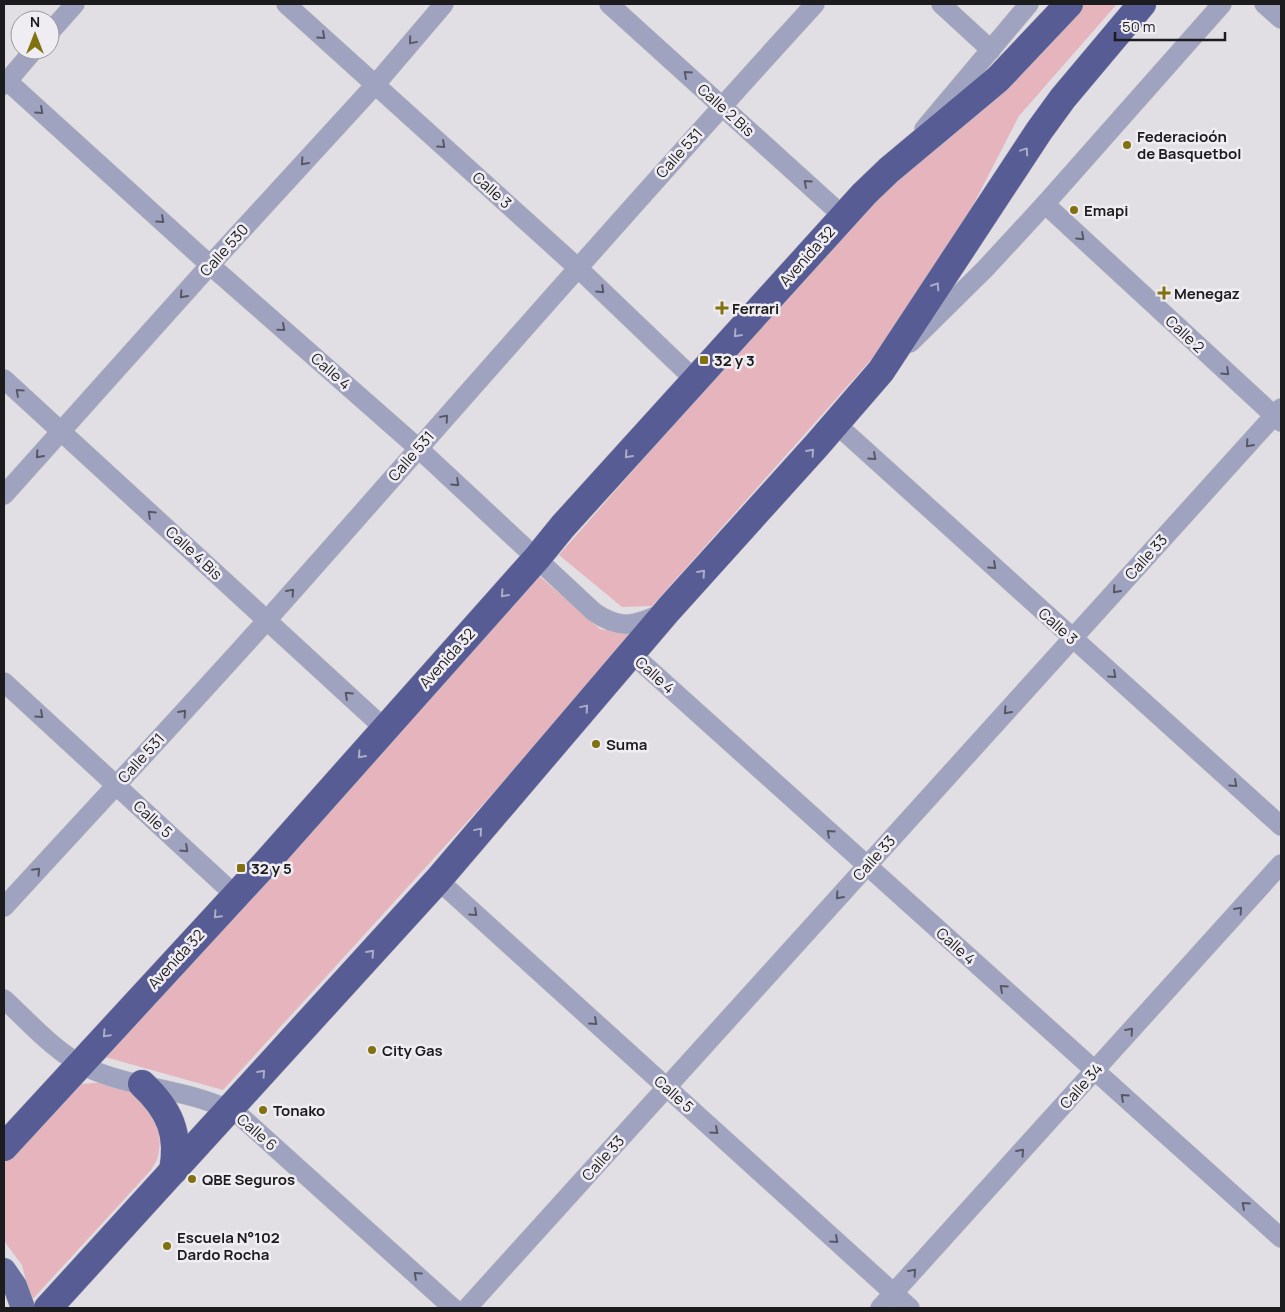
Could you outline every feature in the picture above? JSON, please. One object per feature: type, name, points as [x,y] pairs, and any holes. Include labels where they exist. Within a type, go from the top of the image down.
[{"type":"highway","name":"Avenida 32","points":[[4,1147],[235,895],[844,216],[889,170],[998,79],[1069,4]]},
{"type":"highway","points":[[48,1308],[438,880],[669,609],[836,424],[881,371],[1038,131],[1142,4]]},
{"type":"highway","points":[[142,1084],[160,1104],[172,1126],[175,1149],[173,1172]]},
{"type":"main road","points":[[4,1270],[15,1286],[24,1308]]},
{"type":"street","points":[[60,21],[75,4]]},
{"type":"street","name":"Calle 3","points":[[286,4],[578,268],[696,381]]},
{"type":"street","name":"Calle 530","points":[[4,495],[210,265],[375,85],[444,4]]},
{"type":"street","name":"Calle 2 Bis","points":[[609,4],[844,216]]},
{"type":"street","name":"Calle 531","points":[[4,906],[267,620],[722,105],[815,4]]},
{"type":"street","points":[[941,4],[991,50]]},
{"type":"street","name":"Avenida 32","points":[[889,170],[1029,4]]},
{"type":"street","points":[[881,371],[985,270],[1222,4]]},
{"type":"street","points":[[1264,4],[1281,19]]},
{"type":"street","points":[[5,81],[25,60]]},
{"type":"street","name":"Calle 4","points":[[5,81],[418,448],[594,612],[605,620],[621,625],[632,625],[644,622],[669,609]]},
{"type":"street","name":"Calle 2","points":[[1045,204],[1279,415]]},
{"type":"street","name":"Calle 4 Bis","points":[[4,379],[384,728]]},
{"type":"street","name":"Calle 33","points":[[467,1308],[1072,638],[1279,415]]},
{"type":"street","name":"Calle 3","points":[[836,424],[1281,826]]},
{"type":"street","name":"Calle 4","points":[[631,653],[1281,1238]]},
{"type":"street","name":"Calle 5","points":[[4,682],[235,895]]},
{"type":"street","name":"Calle 34","points":[[880,1308],[1281,864]]},
{"type":"street","name":"Calle 5","points":[[438,880],[910,1308]]},
{"type":"street","name":"Calle 6","points":[[4,999],[52,1042],[79,1063],[106,1074],[205,1100],[230,1110],[244,1119],[453,1308]]},
{"type":"shaded area","points":[[1080,4],[1117,4],[1019,116],[924,300],[652,606],[622,607],[559,555],[877,192]]},
{"type":"shaded area","points":[[537,574],[600,629],[637,635],[223,1090],[105,1057]]},
{"type":"shaded area","points":[[107,1082],[132,1091],[145,1101],[150,1108],[159,1132],[160,1140],[157,1158],[151,1170],[31,1301],[22,1265],[4,1241],[4,1163],[66,1094],[81,1084]]},
{"type":"place","name":"Federacioón de Basquetbol","points":[[1127,145]]},
{"type":"place","name":"Emapi","points":[[1074,210]]},
{"type":"place","name":"Menegaz","points":[[1164,293]]},
{"type":"place","name":"Ferrari","points":[[722,308]]},
{"type":"place","name":"32 y 3","points":[[704,360]]},
{"type":"place","name":"Suma","points":[[596,744]]},
{"type":"place","name":"32 y 5","points":[[241,868]]},
{"type":"place","name":"City Gas","points":[[372,1050]]},
{"type":"place","name":"Tonako","points":[[263,1110]]},
{"type":"place","name":"QBE Seguros","points":[[192,1179]]},
{"type":"place","name":"Escuela N°102 Dardo Rocha","points":[[167,1246]]}]
